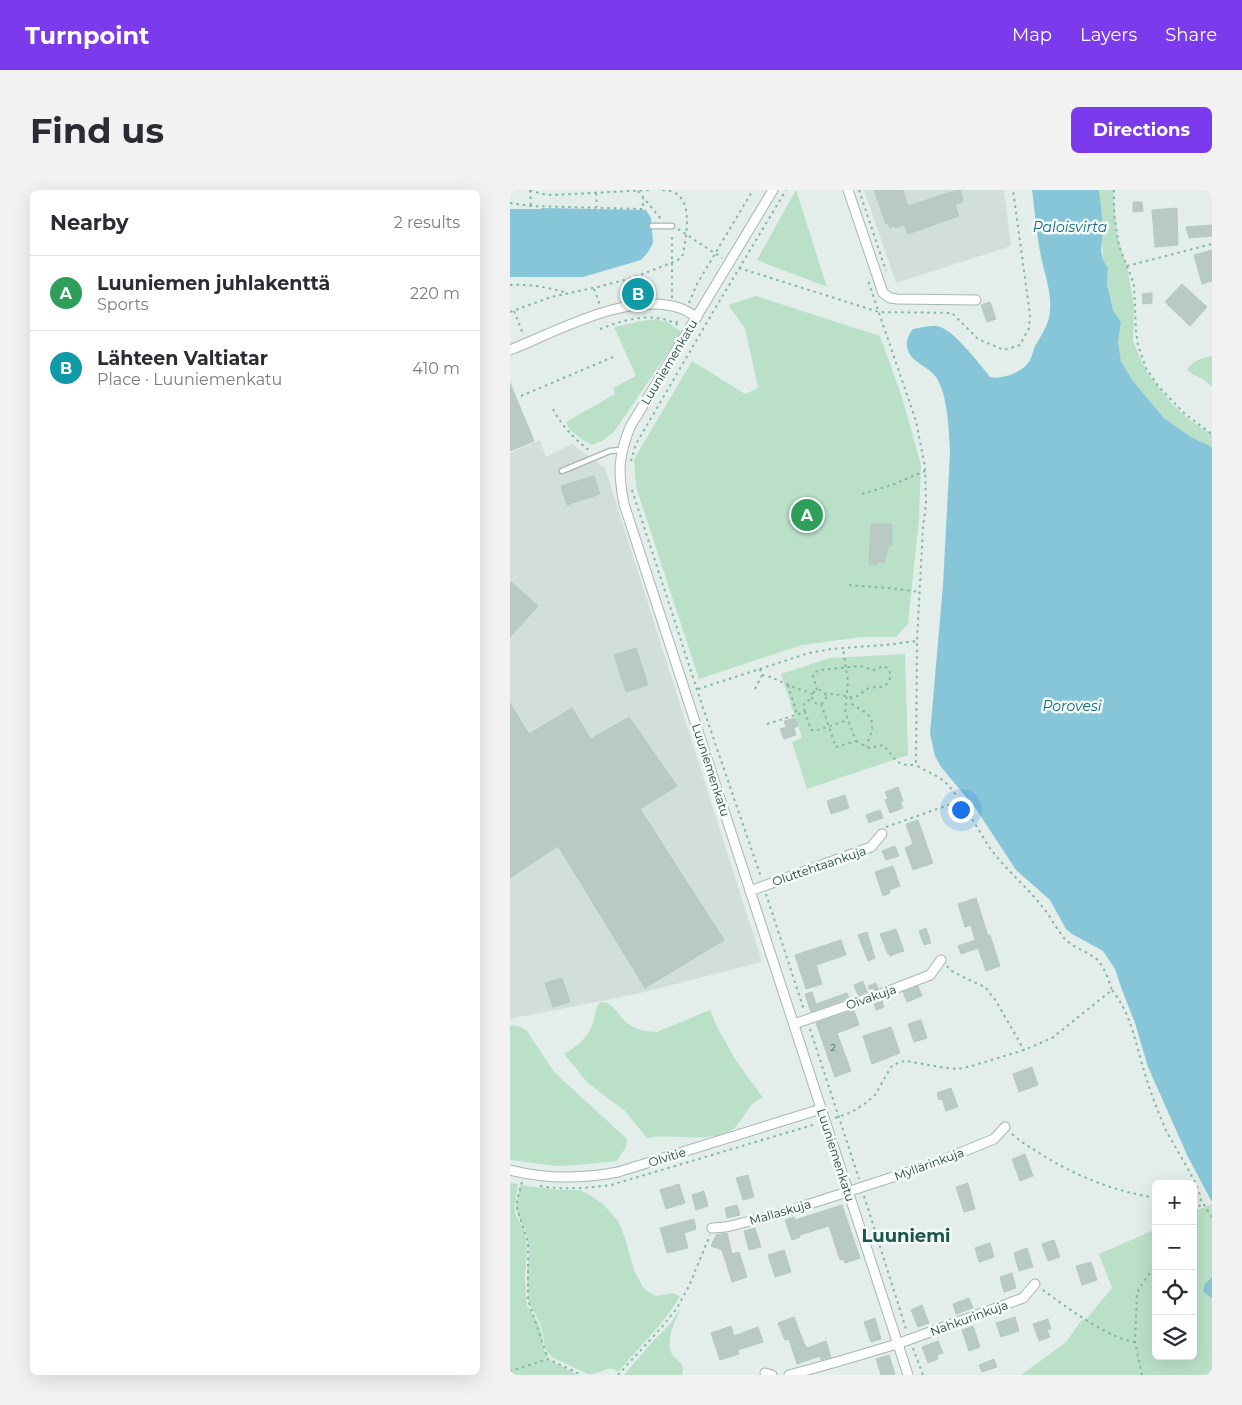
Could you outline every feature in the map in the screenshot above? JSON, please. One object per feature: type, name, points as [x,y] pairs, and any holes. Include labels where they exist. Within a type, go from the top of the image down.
[{"type":"street","name":"Luuniemenkatu","points":[[774,190],[630,427],[622,450],[619,467],[624,504],[908,1375]]},
{"type":"street","points":[[848,190],[883,293],[890,298],[898,299],[976,300]]},
{"type":"street","points":[[510,350],[603,312],[622,307],[645,305],[673,306],[685,310],[697,318]]},
{"type":"street","name":"Oluttehtaankuja","points":[[750,891],[871,847],[882,834]]},
{"type":"street","name":"Oivakuja","points":[[794,1024],[930,975],[941,960]]},
{"type":"street","name":"Olvitie","points":[[510,1170],[549,1177],[580,1178],[618,1172],[821,1109]]},
{"type":"street","name":"Myllärinkuja","points":[[848,1192],[933,1164],[994,1139],[1005,1127]]},
{"type":"street","name":"Mallaskuja","points":[[712,1228],[726,1227],[779,1214],[848,1192]]},
{"type":"street","name":"Nahkurinkuja","points":[[788,1375],[897,1344],[1023,1298],[1035,1284]]},
{"type":"lane","points":[[652,226],[672,226]]},
{"type":"lane","points":[[562,472],[610,451],[622,450]]},
{"type":"path","points":[[530,206],[530,190],[542,194],[561,194],[650,190]]},
{"type":"path","points":[[560,190],[561,194]]},
{"type":"path","points":[[510,312],[551,298],[635,277],[681,258],[688,222],[687,212],[680,197],[673,191],[660,190]]},
{"type":"path","points":[[685,310],[697,284],[754,190]]},
{"type":"path","points":[[630,468],[636,444],[786,190]]},
{"type":"path","points":[[859,190],[887,272]]},
{"type":"path","points":[[1114,190],[1114,214],[1119,246],[1134,284],[1136,331],[1138,345],[1146,368],[1158,386],[1185,414],[1212,434]]},
{"type":"path","points":[[596,193],[597,207]]},
{"type":"path","points":[[510,204],[644,209],[643,198]]},
{"type":"path","points":[[672,226],[672,301]]},
{"type":"path","points":[[1126,266],[1212,244]]},
{"type":"path","points":[[635,277],[637,288]]},
{"type":"path","points":[[867,278],[916,422],[925,472],[926,504],[916,641],[916,765]]},
{"type":"path","points":[[510,285],[544,286],[569,293]]},
{"type":"path","points":[[594,288],[603,312]]},
{"type":"path","points":[[514,310],[519,324]]},
{"type":"path","points":[[600,329],[628,320],[656,317],[668,320],[683,328]]},
{"type":"path","points":[[521,396],[613,357]]},
{"type":"path","points":[[553,409],[560,423],[567,431],[597,456]]},
{"type":"path","points":[[862,494],[925,472]]},
{"type":"path","points":[[632,490],[697,690],[764,885],[860,1182]]},
{"type":"path","points":[[849,585],[919,592]]},
{"type":"path","points":[[697,690],[809,653],[916,641]]},
{"type":"path","points":[[843,648],[848,682],[845,712],[856,741],[872,748],[883,746],[891,753],[896,762],[905,765],[916,765],[937,776],[947,785],[966,808],[990,849],[1042,906],[1064,938],[1100,962],[1112,990],[1128,1016],[1151,1095],[1161,1118],[1172,1143],[1192,1176],[1201,1200],[1212,1217]]},
{"type":"path","points":[[817,690],[813,676],[821,670],[860,666],[873,670],[884,666],[887,667],[890,674],[889,682],[886,685],[878,688],[868,688],[860,695],[850,697],[832,693],[825,694]]},
{"type":"path","points":[[755,689],[762,675],[760,669]]},
{"type":"path","points":[[762,675],[813,694]]},
{"type":"path","points":[[788,685],[797,715]]},
{"type":"path","points":[[812,699],[813,694],[817,690]]},
{"type":"path","points":[[817,690],[821,690],[825,694],[825,700],[821,704]]},
{"type":"path","points":[[850,697],[852,704],[866,713],[872,723],[872,729],[866,746]]},
{"type":"path","points":[[812,699],[804,703],[803,708],[811,730],[818,730],[848,720]]},
{"type":"path","points":[[812,699],[817,704],[821,704]]},
{"type":"path","points":[[821,704],[836,747],[856,741]]},
{"type":"path","points":[[767,724],[805,712]]},
{"type":"path","points":[[882,834],[886,826],[959,800]]},
{"type":"path","points":[[941,960],[950,970],[985,987],[996,1001],[1024,1050]]},
{"type":"path","points":[[825,1121],[852,1112],[867,1102],[875,1095],[891,1067],[899,1062],[906,1061],[958,1069],[1024,1050],[1052,1038],[1112,990]]},
{"type":"path","points":[[1005,1127],[1022,1142],[1052,1161],[1097,1183],[1124,1192],[1152,1197]]},
{"type":"path","points":[[524,1174],[516,1205],[528,1243],[528,1300],[548,1359]]},
{"type":"path","points":[[864,1196],[908,1332]]},
{"type":"path","points":[[1197,1200],[1201,1200]]},
{"type":"path","points":[[1197,1210],[1201,1200]]},
{"type":"path","points":[[618,1375],[662,1328],[677,1308],[707,1245],[712,1228]]},
{"type":"path","points":[[1142,1375],[1135,1342],[1137,1293],[1152,1269]]},
{"type":"path","points":[[1035,1284],[1082,1317],[1121,1339],[1135,1342]]},
{"type":"path","points":[[912,1346],[923,1375]]},
{"type":"path","points":[[510,1370],[548,1359],[582,1375]]},
{"type":"shaded area","points":[[864,190],[1004,190],[1011,246],[896,283]]},
{"type":"shaded area","points":[[540,440],[546,457],[572,444],[605,468],[762,962],[636,994],[510,1019],[510,453]]},
{"type":"green space","points":[[796,190],[827,287],[757,260]]},
{"type":"green space","points":[[1099,190],[1113,190],[1117,236],[1128,271],[1134,307],[1133,341],[1142,362],[1148,374],[1172,404],[1191,421],[1212,434],[1212,447],[1191,437],[1164,418],[1133,381],[1121,361],[1118,342],[1121,322],[1113,310],[1107,284],[1108,268],[1103,260]]},
{"type":"green space","points":[[756,296],[880,336],[902,397],[921,465],[919,520],[908,624],[896,637],[862,637],[802,645],[699,679],[636,487],[634,459],[692,361],[745,394],[758,388],[745,328],[728,305]]},
{"type":"green space","points":[[656,319],[667,322],[682,332],[614,432],[602,441],[592,445],[569,429],[566,422],[615,394],[613,388],[636,376],[614,327]]},
{"type":"green space","points":[[1212,356],[1212,387],[1203,379],[1187,370],[1195,362]]},
{"type":"green space","points":[[905,654],[908,755],[807,789],[792,742],[802,738],[781,674],[830,658]]},
{"type":"green space","points":[[601,1002],[612,1006],[629,1024],[641,1030],[653,1032],[710,1010],[718,1029],[735,1059],[763,1098],[752,1104],[734,1129],[728,1132],[708,1137],[667,1136],[647,1138],[625,1111],[588,1083],[564,1054],[585,1038],[593,1023],[596,1009]]},
{"type":"green space","points":[[510,1025],[521,1027],[527,1031],[554,1072],[627,1139],[626,1147],[617,1161],[556,1166],[510,1160]]},
{"type":"green space","points":[[510,1183],[518,1184],[515,1213],[525,1232],[527,1305],[539,1324],[544,1350],[549,1356],[546,1357],[546,1360],[548,1359],[578,1375],[510,1375]]},
{"type":"green space","points":[[520,1185],[561,1190],[580,1190],[593,1197],[603,1204],[618,1221],[635,1273],[645,1290],[656,1296],[673,1293],[680,1296],[659,1326],[618,1372],[613,1369],[607,1369],[588,1374],[553,1358],[545,1349],[540,1323],[529,1304],[527,1278],[529,1251],[526,1232],[517,1213],[516,1205]]},
{"type":"green space","points":[[1212,1204],[1212,1278],[1210,1297],[1212,1297],[1212,1375],[1021,1375],[1066,1342],[1081,1321],[1089,1316],[1112,1288],[1099,1254],[1152,1231],[1152,1360],[1197,1360],[1197,1210]]},
{"type":"green space","points":[[681,1307],[672,1328],[669,1344],[671,1353],[683,1366],[682,1375],[624,1375],[671,1323]]},
{"type":"water","name":"Porovesi","points":[[1032,190],[1099,190],[1103,227],[1101,251],[1103,260],[1108,268],[1107,284],[1113,310],[1121,322],[1118,342],[1121,361],[1133,381],[1164,418],[1191,437],[1212,447],[1212,1202],[1188,1157],[1148,1067],[1135,1023],[1115,969],[1103,951],[1066,929],[1050,900],[1016,870],[976,809],[941,767],[935,756],[930,734],[943,585],[950,453],[949,435],[947,414],[940,385],[933,373],[910,354],[907,341],[913,329],[937,326],[943,328],[957,339],[990,377],[995,378],[1012,374],[1027,364],[1047,324],[1050,303],[1049,288],[1041,258]]},
{"type":"water","points":[[510,209],[646,210],[651,218],[653,243],[641,260],[583,277],[510,277]]},
{"type":"water","points":[[1212,1277],[1212,1297],[1210,1297],[1203,1291],[1205,1284]]},
{"type":"building","points":[[874,190],[903,190],[908,206],[957,190],[960,190],[963,200],[955,205],[959,216],[908,234],[904,225],[890,228],[888,223],[886,224]]},
{"type":"building","points":[[1133,202],[1142,202],[1143,211],[1133,212]]},
{"type":"building","points":[[1177,208],[1178,245],[1155,247],[1152,210]]},
{"type":"building","points":[[1212,225],[1212,236],[1189,238],[1186,227]]},
{"type":"building","points":[[1212,250],[1212,281],[1202,284],[1194,255]]},
{"type":"building","points":[[1182,284],[1207,307],[1190,326],[1165,302]]},
{"type":"building","points":[[1152,293],[1152,303],[1143,304],[1142,294]]},
{"type":"building","points":[[990,302],[996,319],[987,322],[981,305]]},
{"type":"building","points":[[510,383],[534,441],[510,451]]},
{"type":"building","points":[[594,476],[600,494],[567,505],[561,486]]},
{"type":"building","points":[[871,524],[892,524],[892,545],[889,545],[884,563],[877,561],[876,565],[869,564]]},
{"type":"building","points":[[510,581],[538,606],[510,637]]},
{"type":"building","points":[[636,648],[648,685],[626,692],[614,655]]},
{"type":"building","points":[[510,703],[529,734],[572,708],[591,739],[629,717],[677,786],[640,809],[724,940],[645,988],[558,846],[510,878]]},
{"type":"building","points":[[795,718],[798,726],[794,728],[796,735],[784,739],[780,729],[786,727],[784,721]]},
{"type":"building","points":[[898,787],[903,801],[900,802],[903,808],[890,813],[885,800],[888,799],[885,792]]},
{"type":"building","points":[[845,795],[849,808],[831,814],[827,801]]},
{"type":"building","points":[[880,810],[883,818],[869,823],[866,815]]},
{"type":"building","points":[[918,820],[933,863],[913,870],[905,848],[913,844],[906,824]]},
{"type":"building","points":[[895,846],[899,856],[886,860],[882,851]]},
{"type":"building","points":[[893,866],[900,886],[889,890],[890,893],[883,896],[875,872]]},
{"type":"building","points":[[976,898],[1000,966],[986,971],[978,948],[961,954],[958,946],[975,940],[971,925],[965,927],[958,904]]},
{"type":"building","points":[[926,928],[931,943],[924,945],[919,931]]},
{"type":"building","points":[[896,929],[904,951],[890,956],[880,934]]},
{"type":"building","points":[[867,932],[875,958],[868,961],[858,935]]},
{"type":"building","points":[[841,940],[846,955],[816,965],[822,984],[806,989],[795,955]]},
{"type":"building","points":[[562,978],[570,1002],[553,1007],[545,983]]},
{"type":"building","points":[[863,981],[867,992],[858,995],[854,985]]},
{"type":"building","points":[[876,983],[878,989],[870,991],[868,986]]},
{"type":"building","points":[[918,986],[922,996],[907,1002],[903,992]]},
{"type":"building","points":[[812,992],[816,1004],[847,993],[849,998],[811,1012],[805,994]]},
{"type":"building","points":[[882,1000],[884,1007],[876,1010],[874,1003]]},
{"type":"building","points":[[854,1010],[859,1025],[837,1033],[851,1071],[835,1077],[816,1023]]},
{"type":"building","points":[[921,1020],[927,1038],[914,1042],[908,1024]]},
{"type":"building","points":[[891,1027],[900,1053],[872,1064],[863,1036]]},
{"type":"building","points":[[1032,1067],[1038,1085],[1019,1092],[1013,1074]]},
{"type":"building","points":[[951,1088],[958,1107],[946,1111],[942,1099],[939,1100],[937,1093]]},
{"type":"building","points":[[1025,1154],[1033,1176],[1020,1181],[1012,1159]]},
{"type":"building","points":[[748,1175],[754,1197],[743,1200],[736,1178]]},
{"type":"building","points":[[968,1183],[975,1209],[964,1212],[956,1187]]},
{"type":"building","points":[[679,1184],[685,1203],[666,1209],[660,1190]]},
{"type":"building","points":[[704,1191],[708,1206],[696,1210],[692,1195]]},
{"type":"building","points":[[737,1205],[740,1215],[727,1218],[725,1208]]},
{"type":"building","points":[[842,1205],[860,1258],[845,1263],[843,1259],[840,1260],[829,1226],[800,1235],[800,1237],[792,1240],[785,1220],[794,1217],[795,1220]]},
{"type":"building","points":[[694,1219],[696,1229],[684,1233],[688,1248],[667,1253],[660,1228]]},
{"type":"building","points":[[755,1228],[761,1247],[749,1250],[744,1231]]},
{"type":"building","points":[[727,1233],[732,1254],[739,1252],[747,1277],[732,1282],[722,1250],[711,1246],[716,1235]]},
{"type":"building","points":[[1054,1240],[1060,1257],[1048,1261],[1042,1244]]},
{"type":"building","points":[[990,1243],[994,1257],[979,1262],[975,1248]]},
{"type":"building","points":[[1027,1248],[1033,1267],[1019,1271],[1014,1253]]},
{"type":"building","points":[[784,1250],[791,1272],[775,1277],[768,1255]]},
{"type":"building","points":[[1091,1262],[1097,1280],[1082,1285],[1076,1266]]},
{"type":"building","points":[[1012,1273],[1016,1288],[1004,1292],[1000,1277]]},
{"type":"building","points":[[969,1298],[973,1308],[956,1314],[953,1304]]},
{"type":"building","points":[[922,1305],[929,1323],[918,1327],[911,1310]]},
{"type":"building","points":[[794,1317],[805,1346],[807,1348],[826,1341],[831,1357],[821,1360],[820,1356],[797,1364],[789,1339],[785,1340],[778,1323]]},
{"type":"building","points":[[1015,1317],[1019,1331],[1001,1337],[996,1323]]},
{"type":"building","points":[[875,1318],[881,1339],[871,1342],[864,1322]]},
{"type":"building","points":[[1048,1319],[1051,1329],[1047,1330],[1050,1337],[1039,1341],[1033,1324]]},
{"type":"building","points":[[731,1326],[734,1336],[758,1327],[763,1342],[738,1350],[739,1354],[720,1360],[711,1333]]},
{"type":"building","points":[[973,1326],[980,1347],[969,1351],[962,1330]]},
{"type":"building","points":[[938,1341],[943,1353],[937,1355],[938,1359],[928,1363],[922,1347]]},
{"type":"building","points":[[889,1355],[895,1374],[881,1375],[876,1359]]},
{"type":"building","points":[[994,1359],[997,1367],[982,1372],[979,1365]]},
{"type":"place","name":"Lähteen Valtiatar","points":[[638,294]]},
{"type":"place","name":"Luuniemen juhlakenttä","points":[[807,515]]},
{"type":"district","name":"Luuniemi","points":[[906,1236]]},
{"type":"water label","name":"Paloisvirta","points":[[1070,227]]}]
